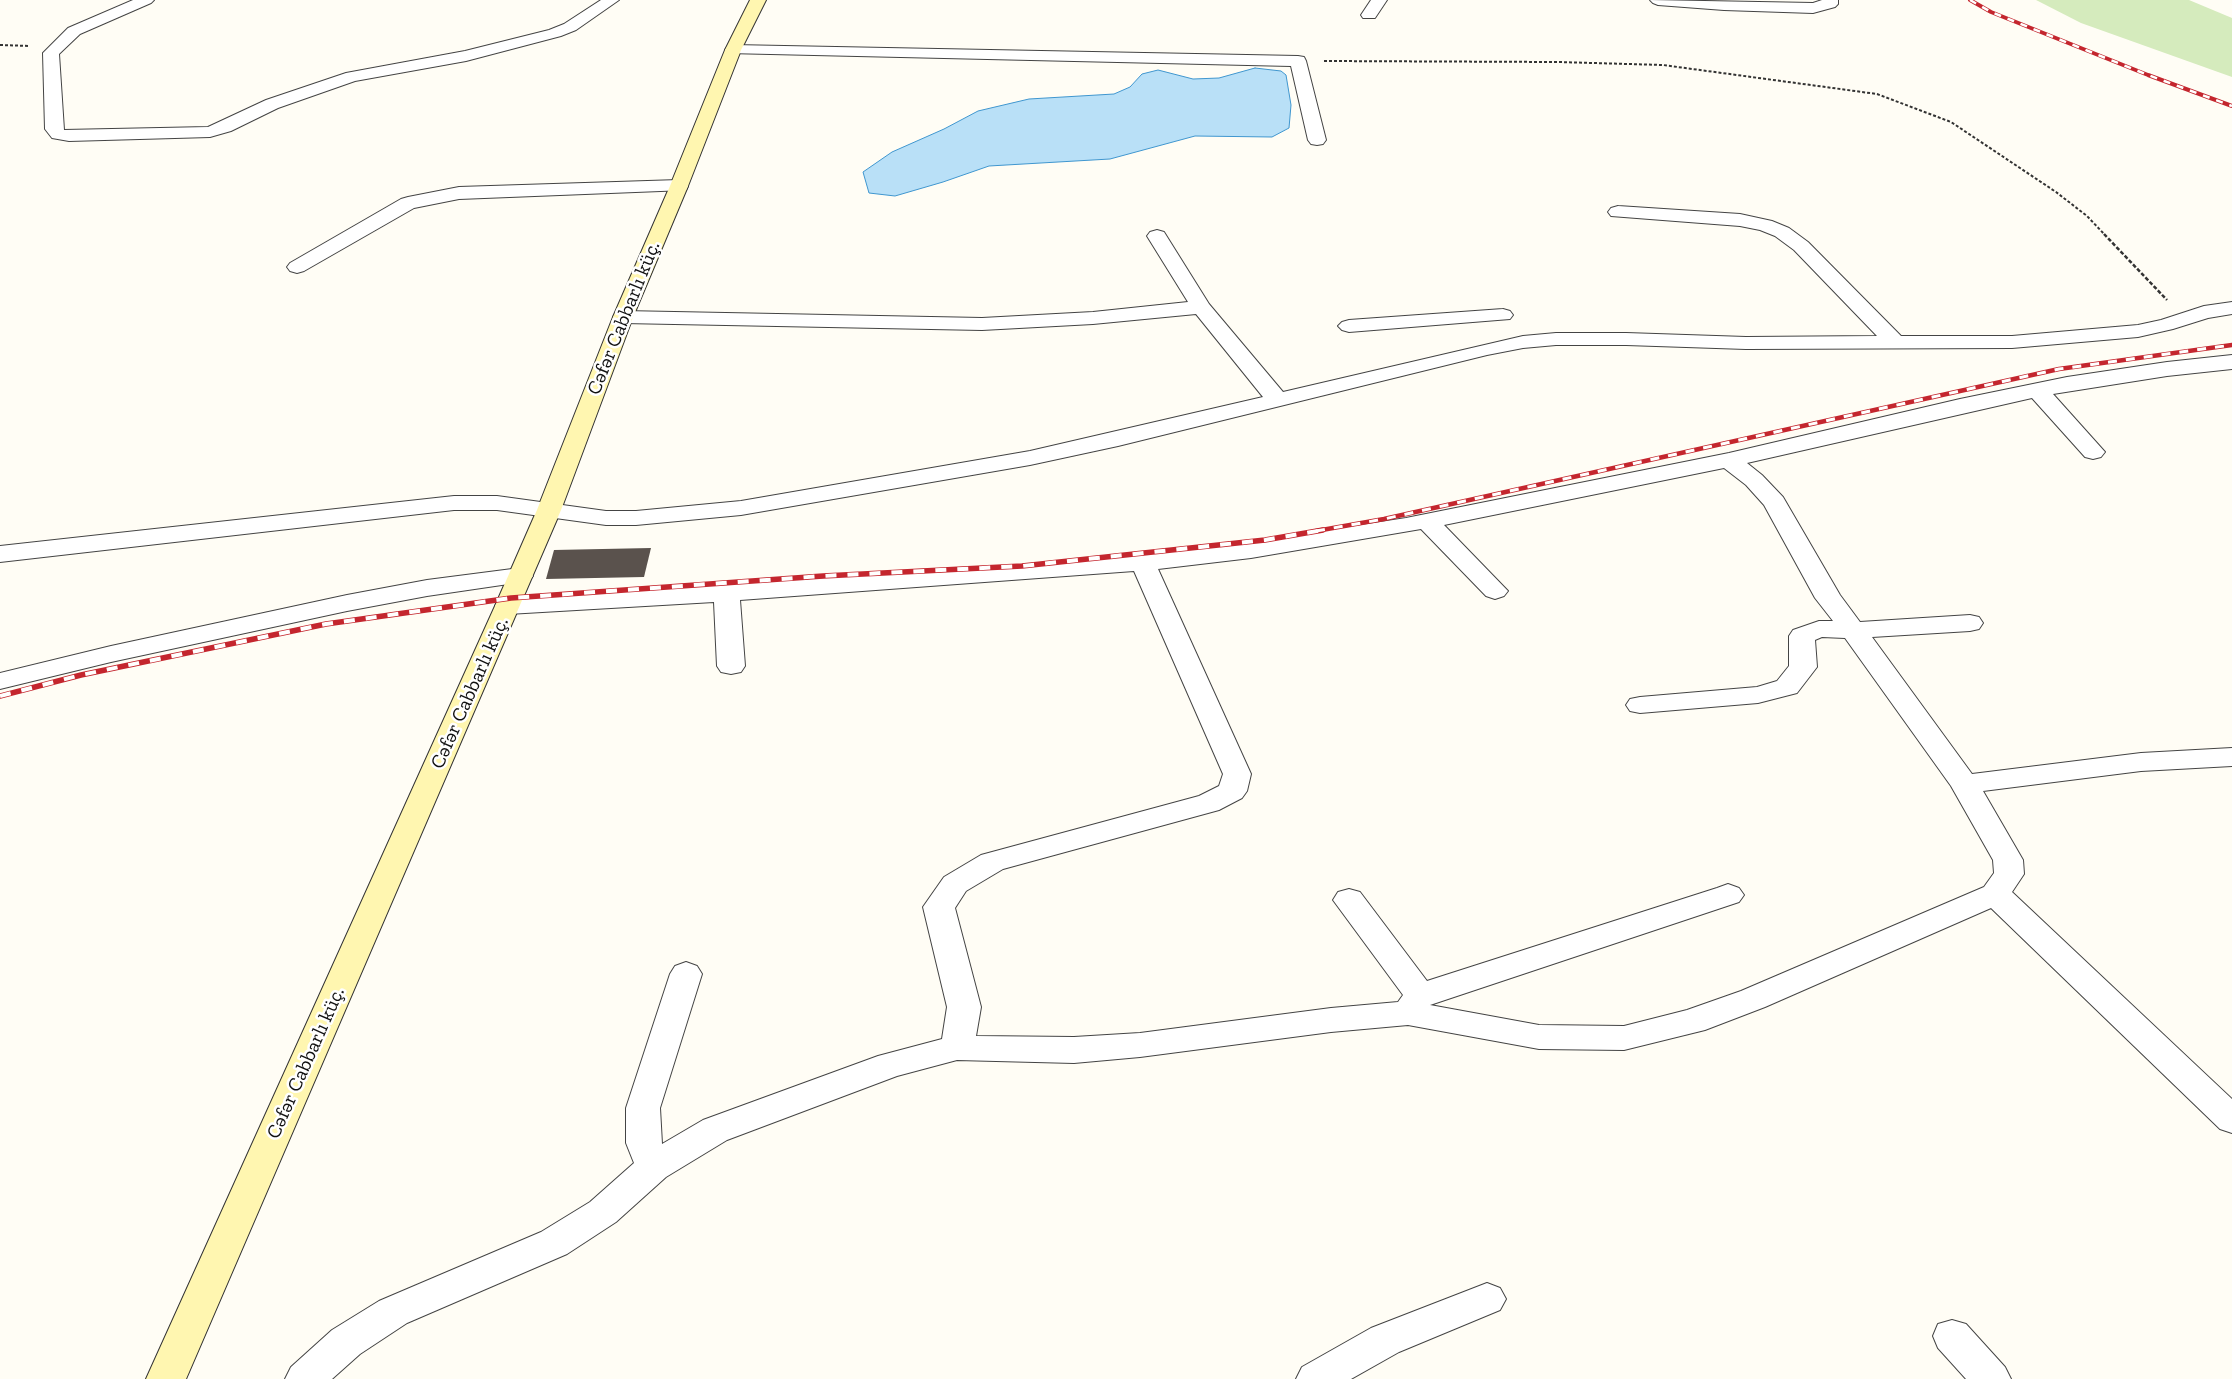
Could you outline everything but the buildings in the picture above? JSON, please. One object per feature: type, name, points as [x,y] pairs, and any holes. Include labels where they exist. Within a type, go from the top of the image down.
[{"type":"street","points":[[146,0],[74,31],[51,53],[54,129],[58,134],[69,136],[210,132],[272,104],[352,77],[382,70],[434,63],[570,27],[611,0]]},
{"type":"street","name":"Cəfər Cabbarlı küç.","points":[[166,1379],[508,606],[549,510],[622,317],[679,186],[734,50],[758,0]]},
{"type":"street","points":[[1369,15],[1378,0]]},
{"type":"street","points":[[1658,0],[1724,5],[1813,8],[1830,4],[1830,0]]},
{"type":"street","points":[[486,33],[502,46]]},
{"type":"street","points":[[734,50],[1298,61],[1317,140]]},
{"type":"street","points":[[296,267],[408,203],[459,193],[679,186]]},
{"type":"street","points":[[1618,212],[1740,220],[1765,225],[1782,232],[1801,246],[1895,342]]},
{"type":"street","points":[[1157,236],[1201,307],[1277,399]]},
{"type":"street","points":[[1488,294],[1523,342]]},
{"type":"street","points":[[622,317],[982,324],[1083,319],[1201,307]]},
{"type":"street","points":[[0,554],[454,503],[497,503],[606,518],[636,518],[741,508],[1030,458],[1118,439],[1277,399],[1523,342],[1608,339],[1746,343],[2012,342],[2138,331],[2166,325],[2204,312],[2232,308]]},
{"type":"street","points":[[1349,326],[1503,315]]},
{"type":"street","points":[[508,606],[727,594],[1143,563],[1251,550],[1427,521],[1728,460],[2037,390],[2167,369],[2232,362]]},
{"type":"street","points":[[2037,390],[2093,452]]},
{"type":"street","points":[[1349,900],[1414,1004],[1539,1037],[1624,1038],[1693,1021],[1753,999],[1995,894],[2009,874],[2008,860],[1964,784],[1828,598],[1774,502],[1754,480],[1728,460]]},
{"type":"street","points":[[1427,521],[1495,591]]},
{"type":"street","points":[[957,1048],[964,1007],[939,907],[955,884],[992,862],[1209,804],[1232,792],[1237,774],[1143,563]]},
{"type":"street","points":[[0,681],[111,654],[347,603],[428,588],[520,576]]},
{"type":"street","points":[[727,594],[731,666]]},
{"type":"street","points":[[1640,706],[1758,696],[1787,687],[1803,667],[1802,636],[1818,630],[1853,630],[1970,623]]},
{"type":"street","points":[[1964,784],[2141,762],[2232,756]]},
{"type":"street","points":[[1995,894],[2232,1120]]},
{"type":"street","points":[[305,1379],[346,1342],[393,1312],[554,1243],[603,1212],[653,1167],[715,1130],[890,1065],[957,1048],[1074,1050],[1140,1045],[1332,1020],[1414,1004],[1728,895]]},
{"type":"street","points":[[653,1167],[644,1143],[643,1108],[686,974]]},
{"type":"street","points":[[1316,1379],[1385,1340],[1487,1300]]},
{"type":"street","points":[[1952,1336],[1991,1379]]},
{"type":"path","points":[[1298,61],[1405,63],[1558,62],[1663,65],[1877,94],[1951,122],[2056,192],[2087,216],[2182,318]]},
{"type":"green space","points":[[2036,0],[2189,0],[2232,18],[2232,77],[2081,23]]},
{"type":"water","points":[[1255,68],[1281,71],[1286,75],[1291,105],[1289,128],[1272,137],[1195,136],[1110,159],[989,166],[895,196],[869,193],[863,172],[892,152],[944,129],[978,111],[1029,99],[1114,94],[1130,87],[1142,74],[1158,70],[1193,79],[1219,78]]},
{"type":"railway","points":[[1970,0],[1991,12],[2148,75],[2232,106]]},
{"type":"railway","points":[[1316,531],[1384,519],[2059,369],[2232,345]]},
{"type":"railway","points":[[0,696],[81,675],[326,624],[511,598],[823,576],[1022,566],[1265,540],[1323,530]]}]
